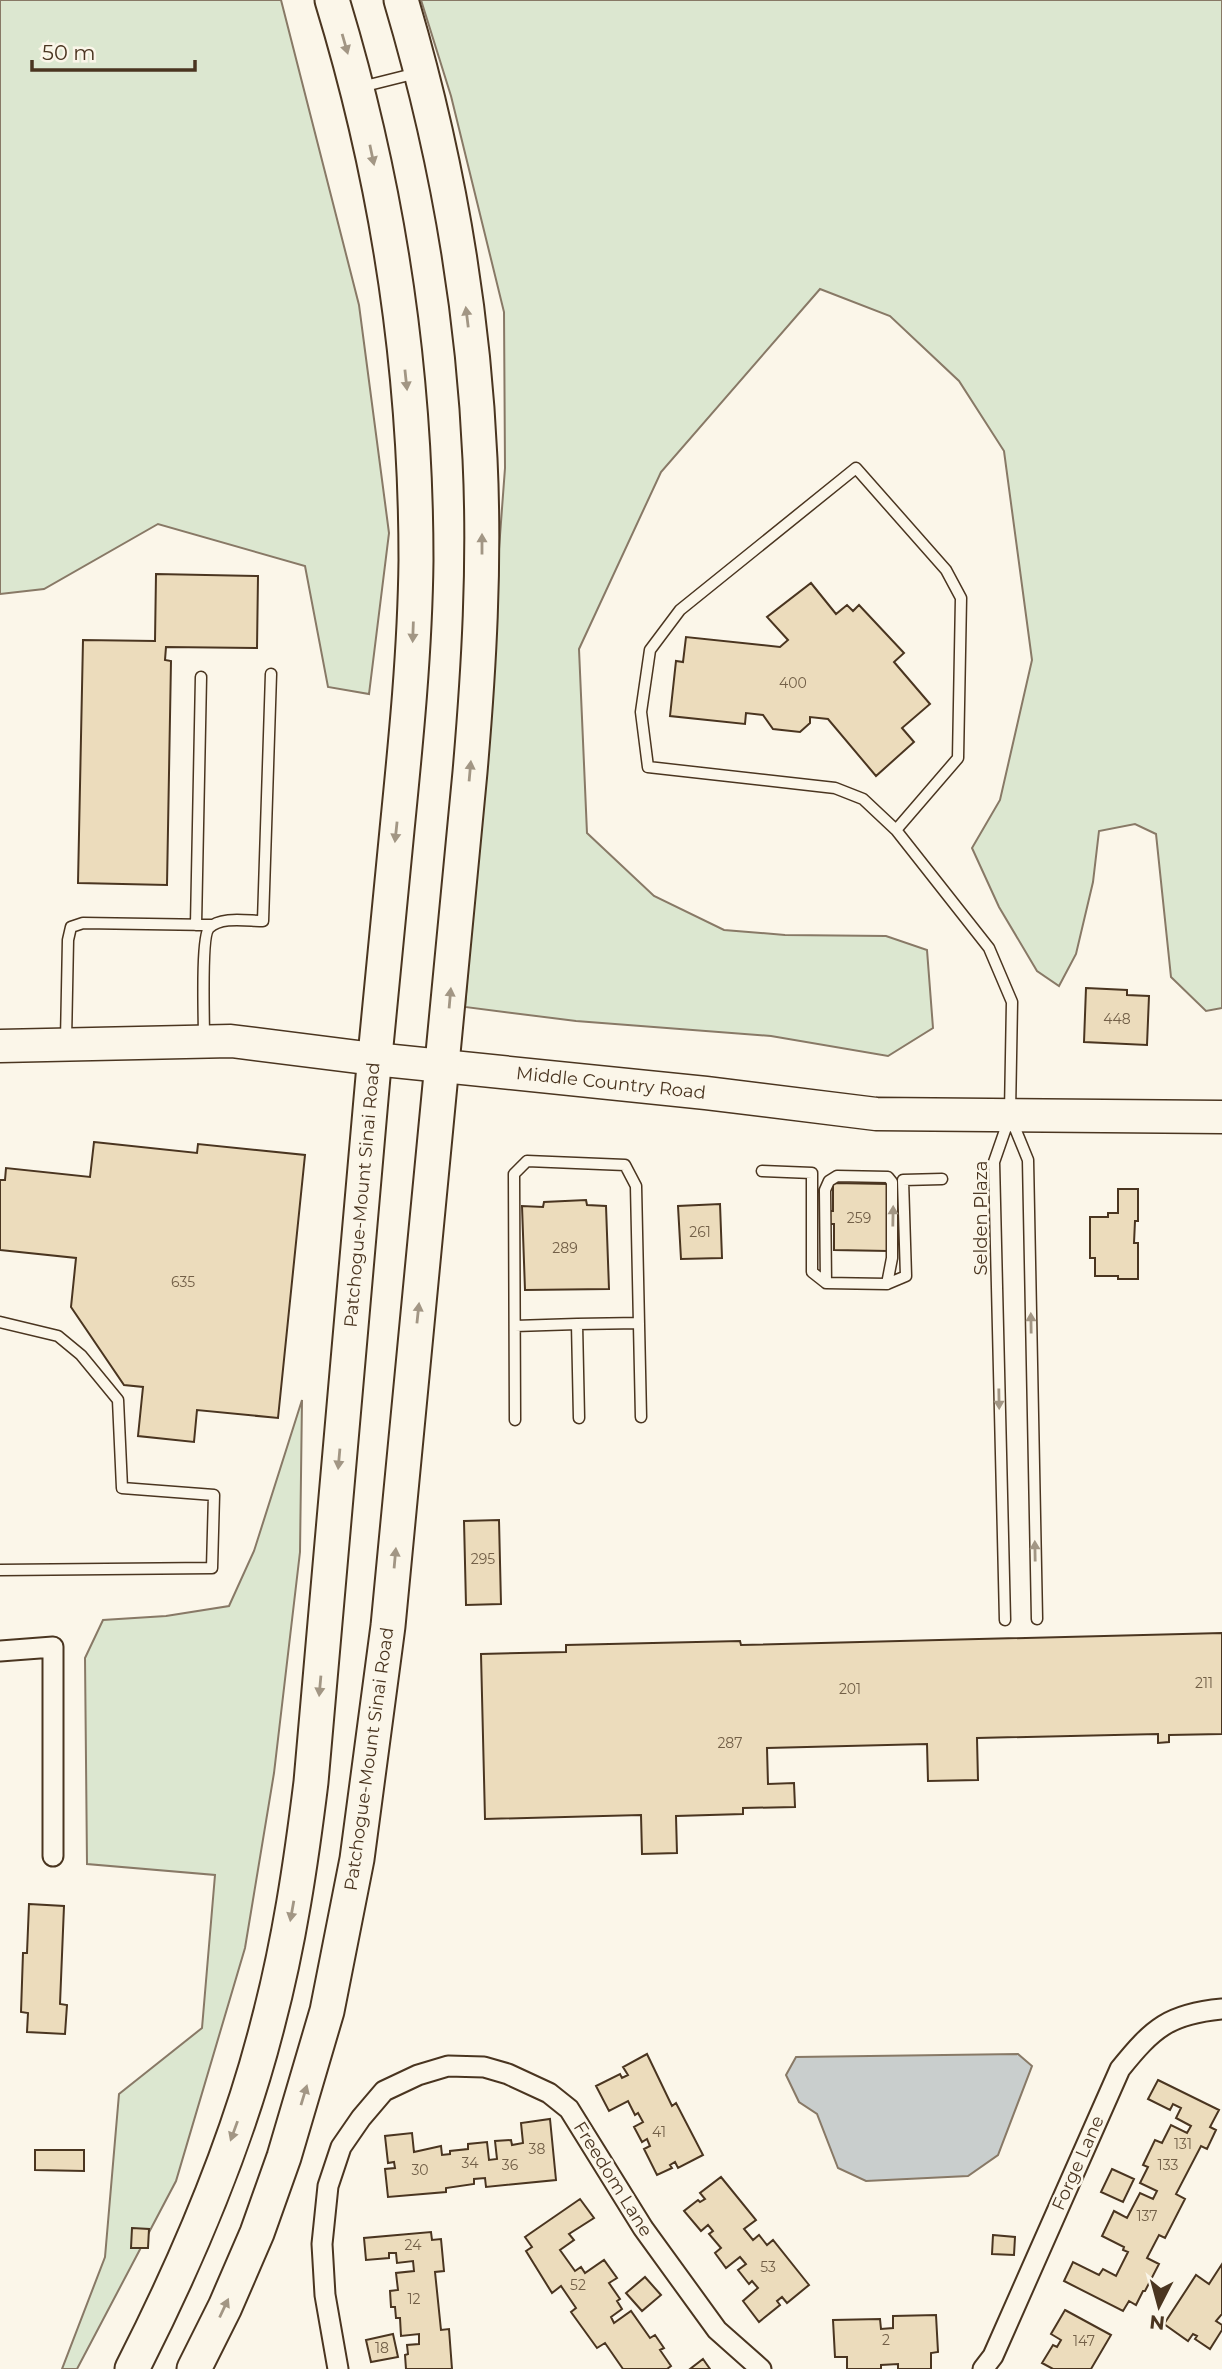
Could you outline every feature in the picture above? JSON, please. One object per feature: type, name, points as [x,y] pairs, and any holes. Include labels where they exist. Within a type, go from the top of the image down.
[{"type":"highway","name":"Patchogue-Mount Sinai Road","points":[[132,2369],[188,2250],[246,2099],[268,2024],[300,1866],[311,1782],[413,644],[415,486],[405,369],[390,250],[357,88],[332,0]]},
{"type":"highway","name":"Patchogue-Mount Sinai Road","points":[[194,2369],[225,2307],[285,2157],[327,2011],[357,1859],[388,1626],[477,698],[481,637],[482,517],[477,419],[461,265],[434,125],[401,0]]},
{"type":"main road","name":"Middle Country Road","points":[[0,1046],[231,1041],[876,1114],[1222,1117]]},
{"type":"street","points":[[0,1651],[53,1647],[53,1856]]},
{"type":"street","name":"Forge Lane","points":[[983,2369],[993,2356],[1120,2069],[1138,2047],[1163,2024],[1192,2012],[1222,2009]]},
{"type":"street","name":"Freedom Lane","points":[[338,2369],[325,2295],[322,2244],[328,2186],[341,2147],[360,2118],[384,2091],[418,2075],[448,2066],[484,2067],[509,2074],[549,2094],[569,2109],[643,2228],[716,2330],[761,2369]]},
{"type":"lane","points":[[357,88],[421,72]]},
{"type":"lane","points":[[896,830],[958,758],[961,598],[946,570],[856,468],[680,610],[650,650],[640,712],[648,766],[835,789],[863,799],[896,830],[989,948],[1012,1002],[1010,1116],[1028,1160],[1037,1619]]},
{"type":"lane","points":[[204,1041],[206,930],[227,920],[262,921],[271,674]]},
{"type":"lane","points":[[196,925],[201,677]]},
{"type":"lane","points":[[66,1045],[68,940],[71,927],[83,923],[212,926]]},
{"type":"lane","name":"Selden Plaza","points":[[1005,1619],[994,1162],[1010,1116]]},
{"type":"lane","points":[[515,1420],[514,1174],[527,1161],[625,1165],[636,1186],[641,1417]]},
{"type":"lane","points":[[762,1171],[812,1172],[813,1272],[826,1283],[887,1284],[906,1276],[903,1180],[942,1179]]},
{"type":"lane","points":[[826,1283],[825,1190],[837,1176],[888,1177],[892,1182],[892,1258],[887,1284]]},
{"type":"lane","points":[[0,1322],[58,1336],[81,1355],[118,1400],[122,1488],[214,1495],[212,1568],[0,1570]]},
{"type":"lane","points":[[515,1326],[639,1323]]},
{"type":"lane","points":[[577,1324],[579,1419]]},
{"type":"green space","points":[[0,0],[281,0],[359,305],[389,533],[369,694],[328,687],[305,566],[158,524],[44,589],[0,594]]},
{"type":"green space","points":[[421,0],[1222,0],[1222,1008],[1206,1011],[1171,977],[1156,834],[1135,824],[1099,831],[1093,882],[1076,954],[1059,986],[1037,971],[999,907],[972,848],[1000,800],[1032,660],[1004,451],[959,381],[890,316],[820,289],[661,472],[579,649],[587,833],[654,896],[724,930],[785,935],[886,936],[927,950],[933,1028],[888,1056],[771,1036],[576,1021],[465,1007],[505,468],[504,312],[451,96]]},
{"type":"green space","points":[[302,1400],[300,1552],[274,1773],[245,1948],[176,2181],[77,2369],[62,2369],[105,2257],[119,2094],[202,2028],[215,1875],[87,1864],[85,1658],[103,1620],[166,1616],[229,1606],[254,1551]]},
{"type":"shaded area","points":[[1018,2054],[1032,2066],[998,2155],[968,2176],[866,2181],[838,2168],[817,2114],[799,2102],[786,2075],[796,2057]]},
{"type":"building","points":[[156,574],[258,576],[257,648],[166,647],[165,660],[171,661],[167,885],[78,883],[83,640],[155,641]]},
{"type":"building","points":[[811,583],[836,614],[847,605],[853,611],[859,605],[904,653],[894,662],[930,704],[902,728],[914,742],[876,776],[828,719],[810,717],[810,723],[800,732],[773,729],[763,715],[746,713],[745,724],[670,716],[676,661],[683,662],[686,637],[780,647],[788,640],[767,617]]},
{"type":"building","points":[[1086,988],[1127,990],[1127,995],[1149,996],[1147,1045],[1084,1042]]},
{"type":"building","points":[[94,1142],[197,1153],[198,1144],[305,1155],[278,1418],[197,1410],[194,1442],[138,1436],[143,1387],[124,1385],[71,1307],[76,1258],[0,1250],[0,1180],[5,1180],[6,1168],[90,1177]]},
{"type":"building","points":[[833,1183],[889,1184],[888,1251],[834,1250],[834,1224],[829,1224],[829,1211],[833,1211]]},
{"type":"building","points":[[1118,1189],[1138,1189],[1138,1221],[1135,1221],[1134,1243],[1138,1243],[1138,1279],[1095,1276],[1095,1258],[1090,1258],[1090,1217],[1108,1217],[1108,1213],[1118,1213]]},
{"type":"building","points":[[586,1200],[587,1205],[606,1206],[609,1289],[525,1290],[522,1206],[543,1207],[544,1202]]},
{"type":"building","points":[[720,1204],[722,1258],[681,1259],[678,1206]]},
{"type":"building","points":[[499,1520],[501,1604],[466,1605],[464,1521]]},
{"type":"building","points":[[1222,1633],[1222,1734],[1169,1735],[1169,1742],[1158,1743],[1158,1734],[977,1738],[978,1780],[928,1781],[927,1744],[767,1748],[768,1784],[794,1783],[795,1807],[743,1808],[743,1814],[676,1816],[677,1853],[642,1854],[641,1815],[485,1819],[481,1654],[566,1652],[566,1645],[740,1641],[741,1645]]},
{"type":"building","points":[[29,1904],[64,1906],[60,2004],[67,2005],[65,2034],[27,2032],[28,2013],[21,2012],[23,1953],[27,1953]]},
{"type":"building","points":[[647,2054],[672,2106],[676,2103],[703,2155],[678,2168],[675,2162],[670,2165],[672,2168],[657,2175],[644,2149],[650,2146],[647,2139],[642,2142],[634,2127],[643,2122],[638,2113],[635,2115],[628,2101],[609,2111],[596,2086],[620,2074],[622,2078],[628,2075],[623,2067]]},
{"type":"building","points":[[1158,2080],[1219,2110],[1210,2127],[1216,2130],[1207,2149],[1201,2146],[1176,2194],[1185,2199],[1165,2238],[1159,2235],[1147,2258],[1159,2264],[1136,2305],[1129,2301],[1123,2311],[1064,2281],[1073,2262],[1099,2275],[1103,2269],[1116,2276],[1128,2252],[1123,2250],[1124,2247],[1102,2236],[1114,2211],[1127,2218],[1140,2193],[1153,2199],[1157,2191],[1140,2183],[1148,2167],[1143,2165],[1155,2140],[1162,2143],[1171,2125],[1187,2133],[1191,2126],[1176,2118],[1181,2108],[1173,2104],[1170,2110],[1148,2099]]},
{"type":"building","points":[[550,2119],[556,2180],[486,2187],[485,2178],[474,2179],[474,2184],[446,2188],[446,2192],[388,2197],[385,2169],[395,2168],[394,2162],[388,2163],[385,2136],[412,2133],[414,2152],[441,2146],[442,2155],[468,2149],[468,2144],[487,2142],[489,2160],[497,2159],[495,2141],[511,2140],[512,2145],[523,2143],[521,2123]]},
{"type":"building","points":[[35,2150],[84,2150],[84,2171],[35,2170]]},
{"type":"building","points":[[1112,2169],[1134,2179],[1123,2202],[1101,2192]]},
{"type":"building","points":[[721,2177],[756,2220],[744,2229],[753,2240],[759,2235],[767,2245],[773,2240],[809,2285],[787,2303],[782,2297],[777,2301],[780,2305],[759,2322],[743,2301],[758,2288],[752,2281],[749,2284],[738,2270],[746,2264],[740,2257],[726,2268],[715,2253],[721,2248],[709,2234],[713,2231],[708,2225],[701,2231],[684,2211],[698,2200],[700,2202],[705,2199],[700,2193]]},
{"type":"building","points":[[580,2199],[594,2218],[569,2234],[574,2240],[560,2250],[575,2271],[581,2267],[585,2273],[604,2260],[617,2278],[609,2283],[620,2299],[617,2301],[622,2309],[611,2317],[614,2323],[631,2311],[650,2338],[655,2335],[664,2348],[660,2350],[671,2366],[667,2369],[623,2369],[605,2343],[597,2348],[571,2312],[576,2308],[561,2286],[552,2293],[526,2251],[532,2247],[525,2237]]},
{"type":"building","points":[[132,2228],[149,2229],[148,2248],[131,2248]]},
{"type":"building","points":[[431,2232],[432,2240],[441,2239],[444,2271],[435,2272],[441,2330],[449,2329],[452,2369],[406,2369],[407,2345],[419,2344],[419,2334],[401,2336],[400,2318],[396,2318],[395,2307],[391,2307],[390,2291],[398,2290],[396,2273],[414,2271],[413,2261],[397,2263],[396,2253],[389,2253],[389,2258],[366,2260],[364,2238]]},
{"type":"building","points":[[993,2235],[1015,2237],[1014,2255],[992,2254]]},
{"type":"building","points":[[1222,2264],[1222,2314],[1216,2321],[1222,2325],[1222,2330],[1210,2349],[1195,2339],[1197,2336],[1193,2334],[1188,2341],[1164,2324],[1196,2275],[1209,2284]]},
{"type":"building","points":[[645,2277],[661,2295],[642,2311],[626,2293]]},
{"type":"building","points":[[1065,2310],[1111,2335],[1091,2369],[1053,2369],[1042,2363],[1053,2345],[1057,2347],[1061,2340],[1051,2334]]},
{"type":"building","points":[[936,2315],[938,2352],[931,2353],[931,2369],[898,2369],[898,2364],[881,2365],[881,2369],[847,2369],[847,2357],[835,2357],[833,2320],[880,2319],[881,2329],[893,2328],[893,2316]]},
{"type":"building","points":[[393,2334],[398,2357],[371,2362],[366,2340]]},
{"type":"building","points":[[703,2359],[710,2369],[690,2369]]}]
